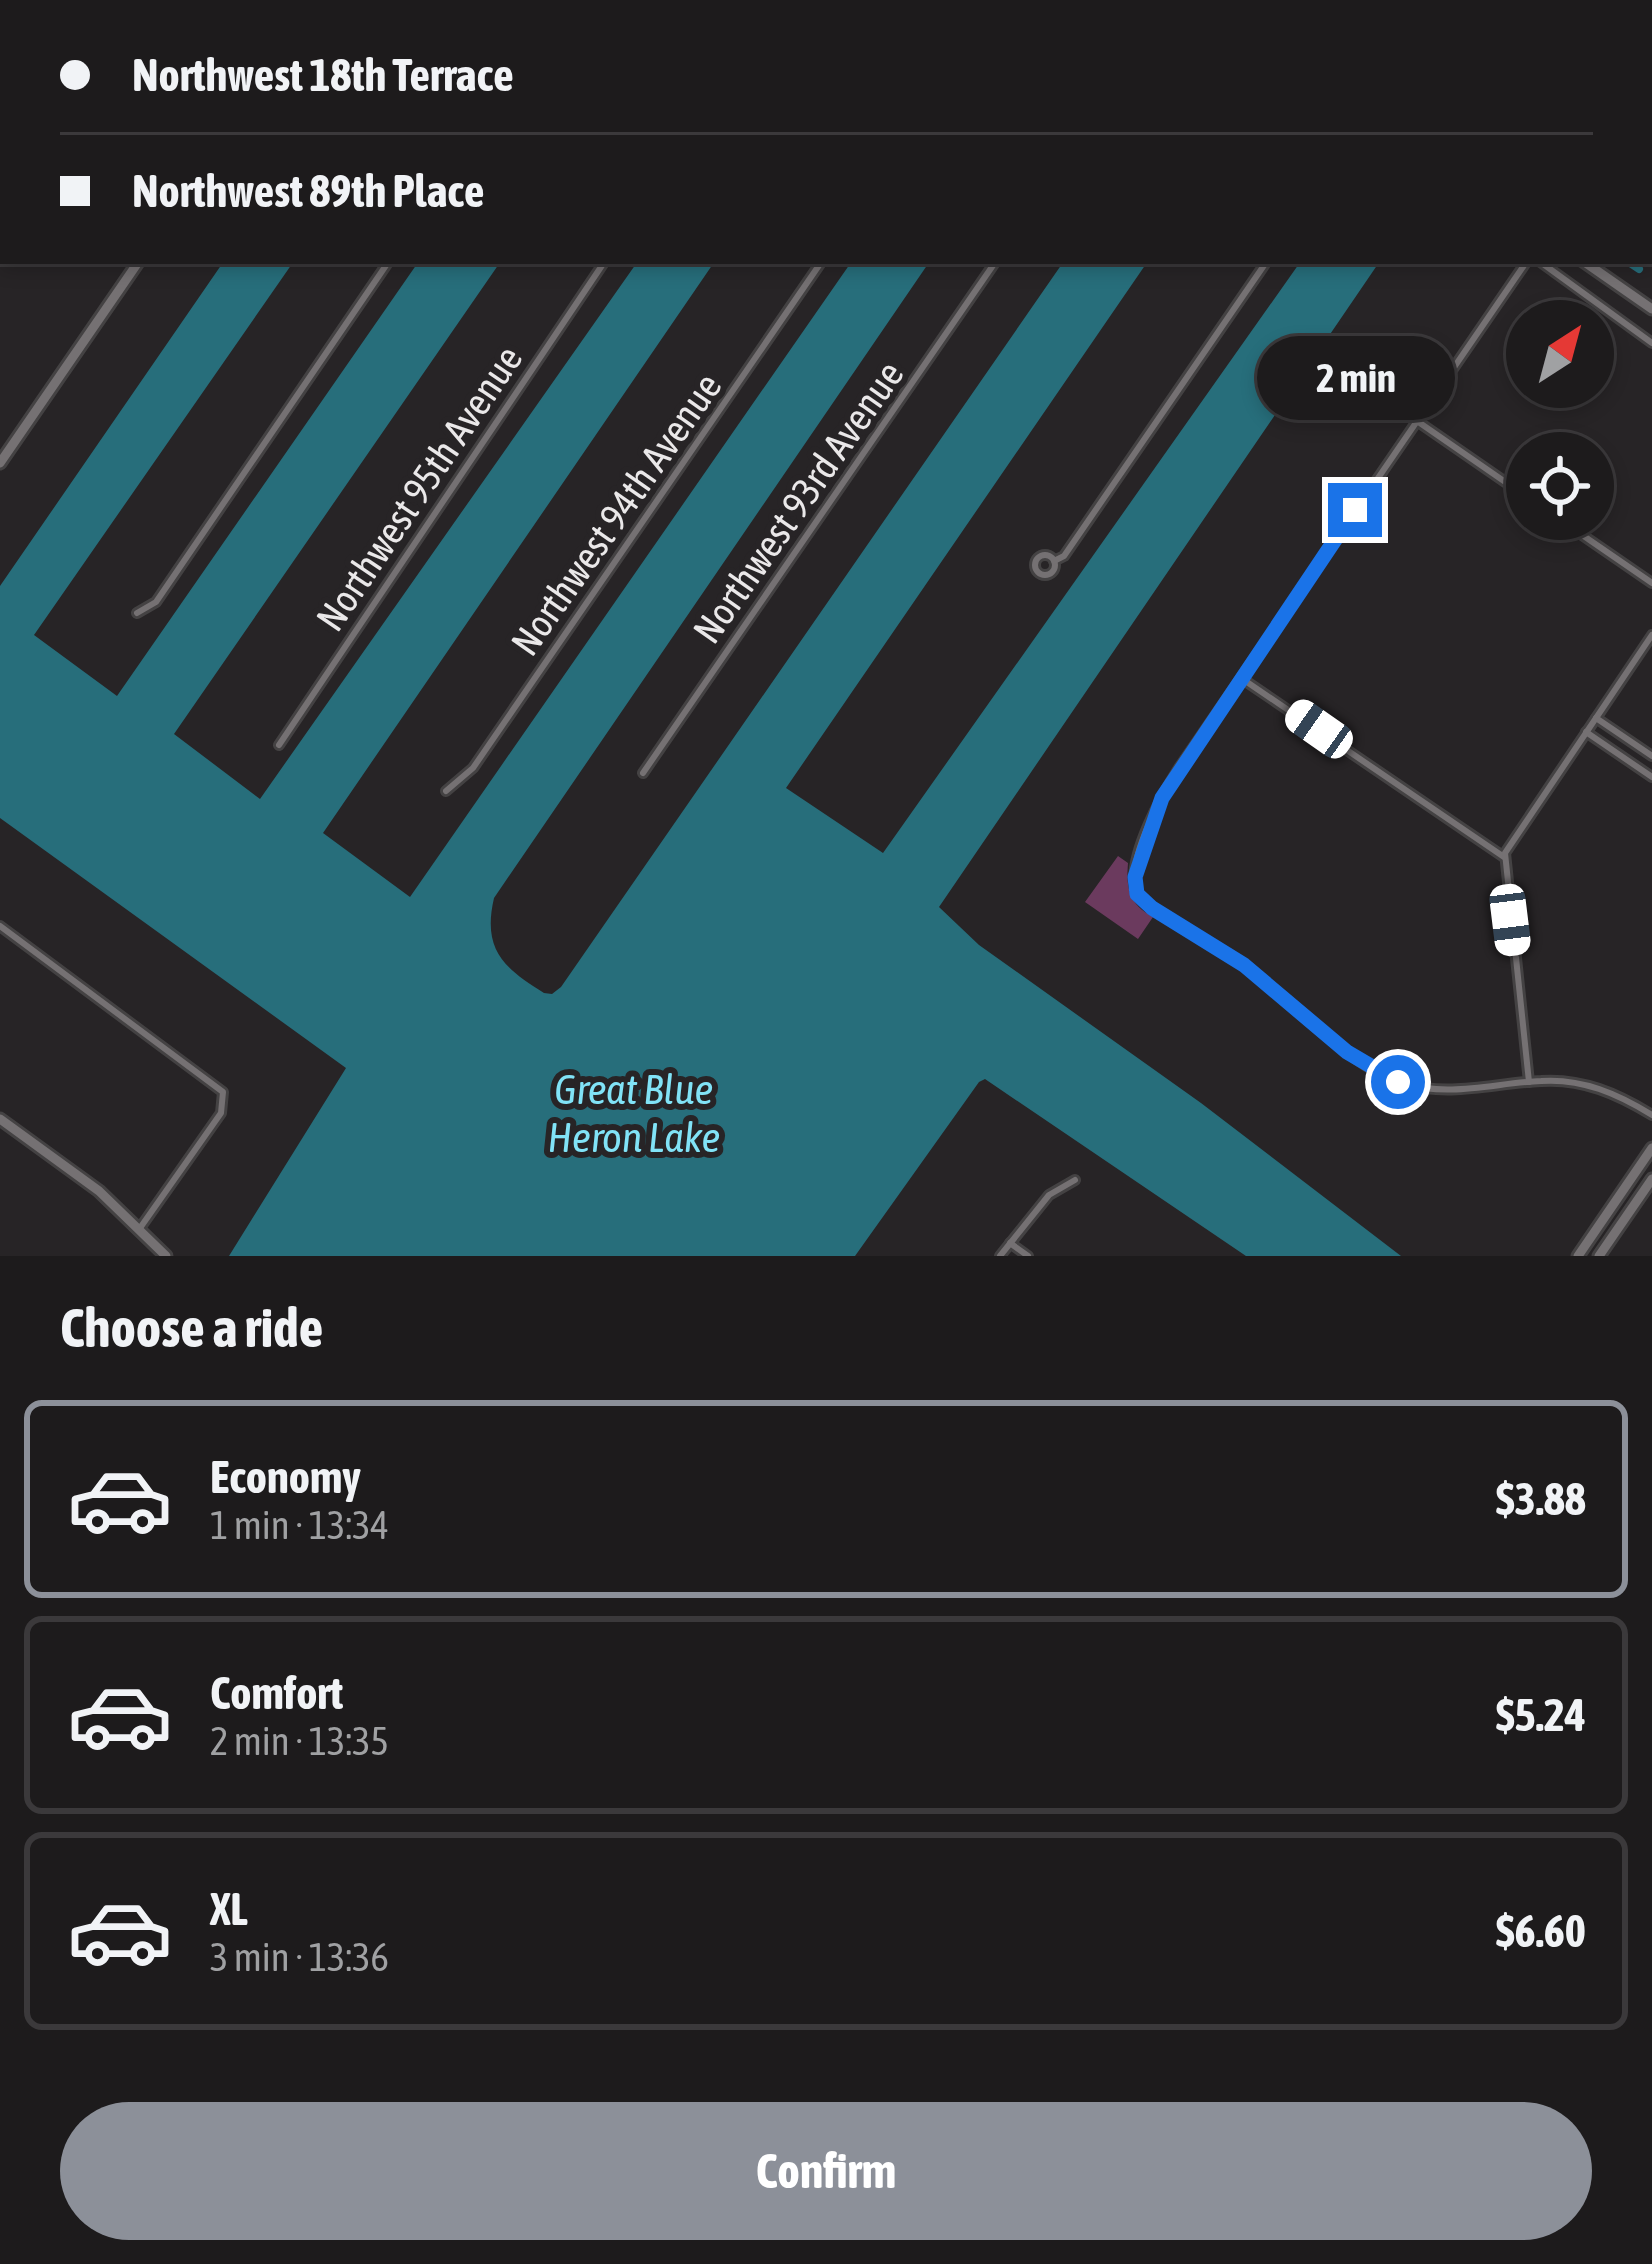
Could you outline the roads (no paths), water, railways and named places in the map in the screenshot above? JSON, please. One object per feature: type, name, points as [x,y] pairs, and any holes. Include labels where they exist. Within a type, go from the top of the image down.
[{"type":"main road","points":[[0,463],[137,264]]},
{"type":"main road","points":[[1587,264],[1650,309],[1652,294]]},
{"type":"main road","points":[[0,1119],[99,1191],[166,1256]]},
{"type":"main road","points":[[1578,1256],[1652,1148]]},
{"type":"main road","points":[[1599,1256],[1652,1179]]},
{"type":"street","points":[[137,613],[157,602],[387,264]]},
{"type":"street","name":"Northwest 95th Avenue","points":[[279,746],[602,264]]},
{"type":"street","name":"Northwest 94th Avenue","points":[[446,790],[473,768],[820,264]]},
{"type":"street","name":"Northwest 93rd Avenue","points":[[643,773],[994,264]]},
{"type":"street","points":[[1054,561],[1064,556],[1265,264]]},
{"type":"street","points":[[1525,264],[1158,806],[1137,863],[1137,894],[1258,976],[1347,1052],[1383,1075],[1410,1086],[1444,1090],[1565,1081],[1625,1099],[1652,1115]]},
{"type":"street","points":[[1543,264],[1652,343]]},
{"type":"street","points":[[1417,422],[1506,483]]},
{"type":"street","points":[[1590,540],[1652,583]]},
{"type":"street","points":[[1529,1082],[1504,857],[1510,841],[1652,635]]},
{"type":"street","points":[[1241,678],[1504,857]]},
{"type":"street","points":[[1596,718],[1652,756]]},
{"type":"street","points":[[1586,732],[1652,777]]},
{"type":"street","points":[[0,926],[223,1092],[221,1113],[140,1228]]},
{"type":"street","points":[[1000,1256],[1053,1191],[1076,1180]]},
{"type":"street","points":[[1010,1243],[1028,1256]]},
{"type":"water","name":"Great Blue Heron Lake","points":[[222,264],[292,264],[34,635],[117,696],[417,264],[499,264],[174,734],[260,799],[636,264],[713,264],[323,833],[410,897],[850,264],[928,264],[494,898],[491,931],[499,956],[518,975],[552,994],[1062,264],[1146,264],[786,788],[883,853],[1299,264],[1378,264],[939,907],[979,945],[1201,1103],[1401,1256],[1246,1256],[985,1079],[855,1256],[229,1256],[346,1068],[0,818],[0,586]]},
{"type":"waterway","points":[[1632,264],[1639,269]]}]
